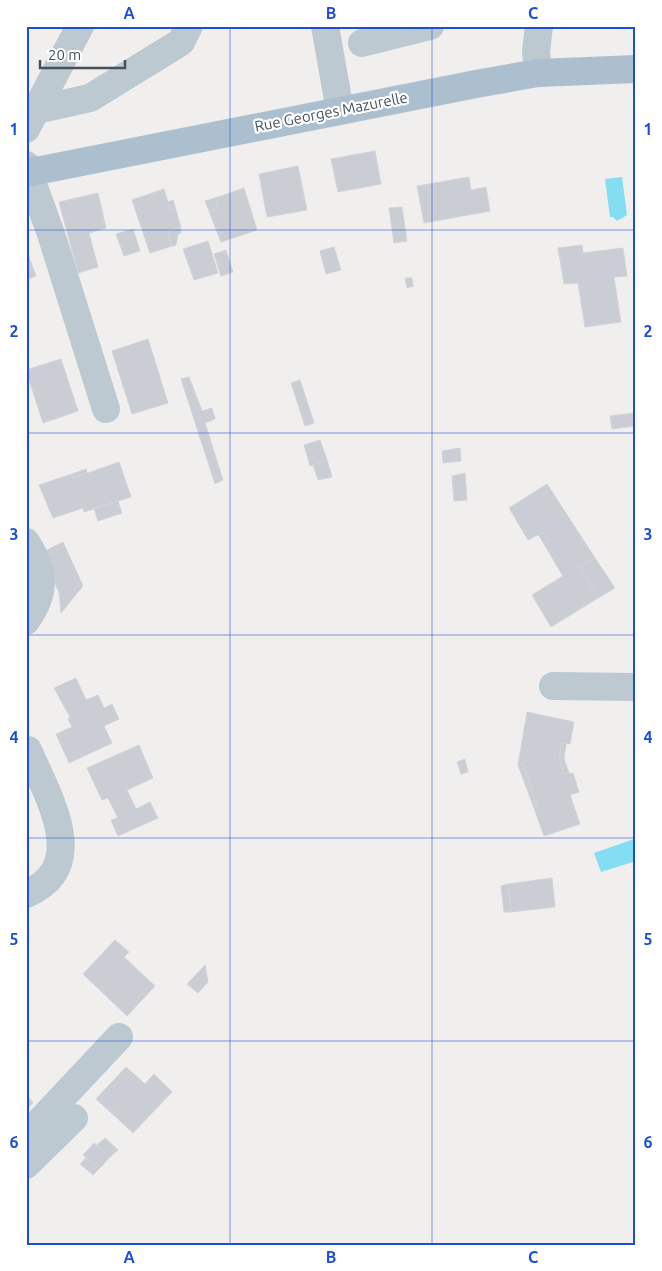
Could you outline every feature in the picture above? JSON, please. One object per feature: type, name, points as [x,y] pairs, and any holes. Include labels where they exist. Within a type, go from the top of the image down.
[{"type":"main road","name":"Rue Georges Mazurelle","points":[[27,170],[538,73],[636,69]]},
{"type":"lane","points":[[31,120],[80,26]]},
{"type":"lane","points":[[31,120],[90,98],[181,42],[188,26]]},
{"type":"lane","points":[[326,26],[340,111]]},
{"type":"lane","points":[[362,43],[430,26]]},
{"type":"lane","points":[[538,73],[536,51],[539,26]]},
{"type":"lane","points":[[27,170],[106,409]]},
{"type":"lane","points":[[26,542],[43,576],[37,605],[26,621]]},
{"type":"lane","points":[[553,686],[636,687]]},
{"type":"lane","points":[[26,894],[50,879],[62,855],[60,829],[28,750]]},
{"type":"lane","points":[[26,1136],[119,1037]]},
{"type":"lane","points":[[26,1165],[74,1118]]},
{"type":"water","points":[[622,177],[627,215],[617,221],[610,217],[605,179]]},
{"type":"water","points":[[634,839],[636,861],[601,872],[594,853]]},
{"type":"building","points":[[375,151],[381,184],[338,192],[331,159]]},
{"type":"building","points":[[298,166],[307,210],[267,217],[259,174]]},
{"type":"building","points":[[469,177],[471,190],[486,187],[490,211],[424,223],[417,186]]},
{"type":"building","points":[[244,188],[257,230],[221,242],[209,211],[218,209],[215,198]]},
{"type":"building","points":[[164,189],[171,212],[176,210],[181,227],[167,231],[172,246],[150,253],[132,200]]},
{"type":"building","points":[[98,193],[106,228],[89,233],[98,267],[78,273],[59,202]]},
{"type":"building","points":[[215,198],[218,209],[209,211],[205,201]]},
{"type":"building","points":[[173,200],[176,210],[171,212],[168,202]]},
{"type":"building","points":[[402,207],[407,241],[394,243],[389,208]]},
{"type":"building","points":[[180,228],[181,233],[178,234],[176,245],[172,246],[167,231]]},
{"type":"building","points":[[133,229],[140,251],[124,256],[116,234]]},
{"type":"building","points":[[208,241],[218,273],[194,280],[183,249]]},
{"type":"building","points":[[582,245],[583,253],[623,248],[627,276],[614,277],[621,322],[585,327],[578,283],[564,284],[558,248]]},
{"type":"building","points":[[334,247],[341,270],[326,274],[320,251]]},
{"type":"building","points":[[26,249],[36,276],[26,280]]},
{"type":"building","points":[[226,250],[233,272],[221,276],[214,254]]},
{"type":"building","points":[[405,278],[412,278],[413,286],[407,288]]},
{"type":"building","points":[[148,339],[168,403],[132,414],[112,351]]},
{"type":"building","points":[[61,359],[78,411],[43,423],[26,370]]},
{"type":"building","points":[[189,377],[202,411],[212,408],[215,419],[205,423],[223,480],[215,484],[181,379]]},
{"type":"building","points":[[300,380],[314,423],[305,426],[291,383]]},
{"type":"building","points":[[634,413],[635,426],[612,429],[610,416]]},
{"type":"building","points":[[320,440],[327,460],[310,466],[304,445]]},
{"type":"building","points":[[460,448],[461,461],[443,463],[442,451]]},
{"type":"building","points":[[327,460],[332,477],[318,480],[313,465]]},
{"type":"building","points":[[119,462],[131,497],[84,512],[83,508],[53,518],[39,485],[72,474],[74,478]]},
{"type":"building","points":[[86,469],[87,473],[74,478],[72,474]]},
{"type":"building","points":[[465,473],[467,500],[454,501],[452,476]]},
{"type":"building","points":[[547,484],[595,558],[580,567],[598,598],[551,627],[532,595],[563,576],[544,544],[549,541],[543,532],[528,540],[509,508]]},
{"type":"building","points":[[118,501],[122,513],[98,521],[94,508]]},
{"type":"building","points":[[543,532],[549,541],[544,544],[538,534]]},
{"type":"building","points":[[63,542],[83,586],[61,613],[59,592],[41,553]]},
{"type":"building","points":[[595,558],[615,588],[598,598],[580,567]]},
{"type":"building","points":[[76,678],[86,700],[98,695],[104,708],[112,704],[119,719],[104,726],[112,743],[69,763],[56,734],[72,727],[68,719],[70,717],[54,688]]},
{"type":"building","points":[[527,712],[574,722],[570,744],[561,743],[559,759],[564,774],[573,773],[579,792],[570,795],[580,824],[544,836],[534,808],[537,806],[523,764],[518,765]]},
{"type":"building","points":[[561,743],[566,744],[564,758],[569,773],[564,774],[559,759]]},
{"type":"building","points":[[139,745],[153,778],[127,790],[136,809],[150,802],[158,818],[118,836],[111,820],[118,818],[108,798],[102,800],[87,768]]},
{"type":"building","points":[[465,759],[468,772],[461,774],[457,762]]},
{"type":"building","points":[[523,764],[537,806],[534,808],[518,765]]},
{"type":"building","points":[[552,878],[555,907],[511,912],[508,884]]},
{"type":"building","points":[[508,884],[511,912],[504,912],[501,886]]},
{"type":"building","points":[[115,940],[129,952],[124,957],[155,986],[127,1016],[83,974]]},
{"type":"building","points":[[205,965],[208,982],[198,993],[187,984]]},
{"type":"building","points":[[126,1067],[145,1084],[154,1074],[172,1092],[133,1133],[116,1117],[118,1114],[109,1106],[107,1109],[96,1099]]},
{"type":"building","points":[[26,1094],[33,1103],[26,1109]]},
{"type":"building","points":[[109,1106],[118,1114],[116,1117],[107,1109]]},
{"type":"building","points":[[105,1138],[118,1150],[110,1157],[97,1145]]},
{"type":"building","points":[[94,1143],[110,1157],[99,1169],[83,1155]]},
{"type":"building","points":[[86,1158],[99,1169],[93,1175],[80,1164]]}]
